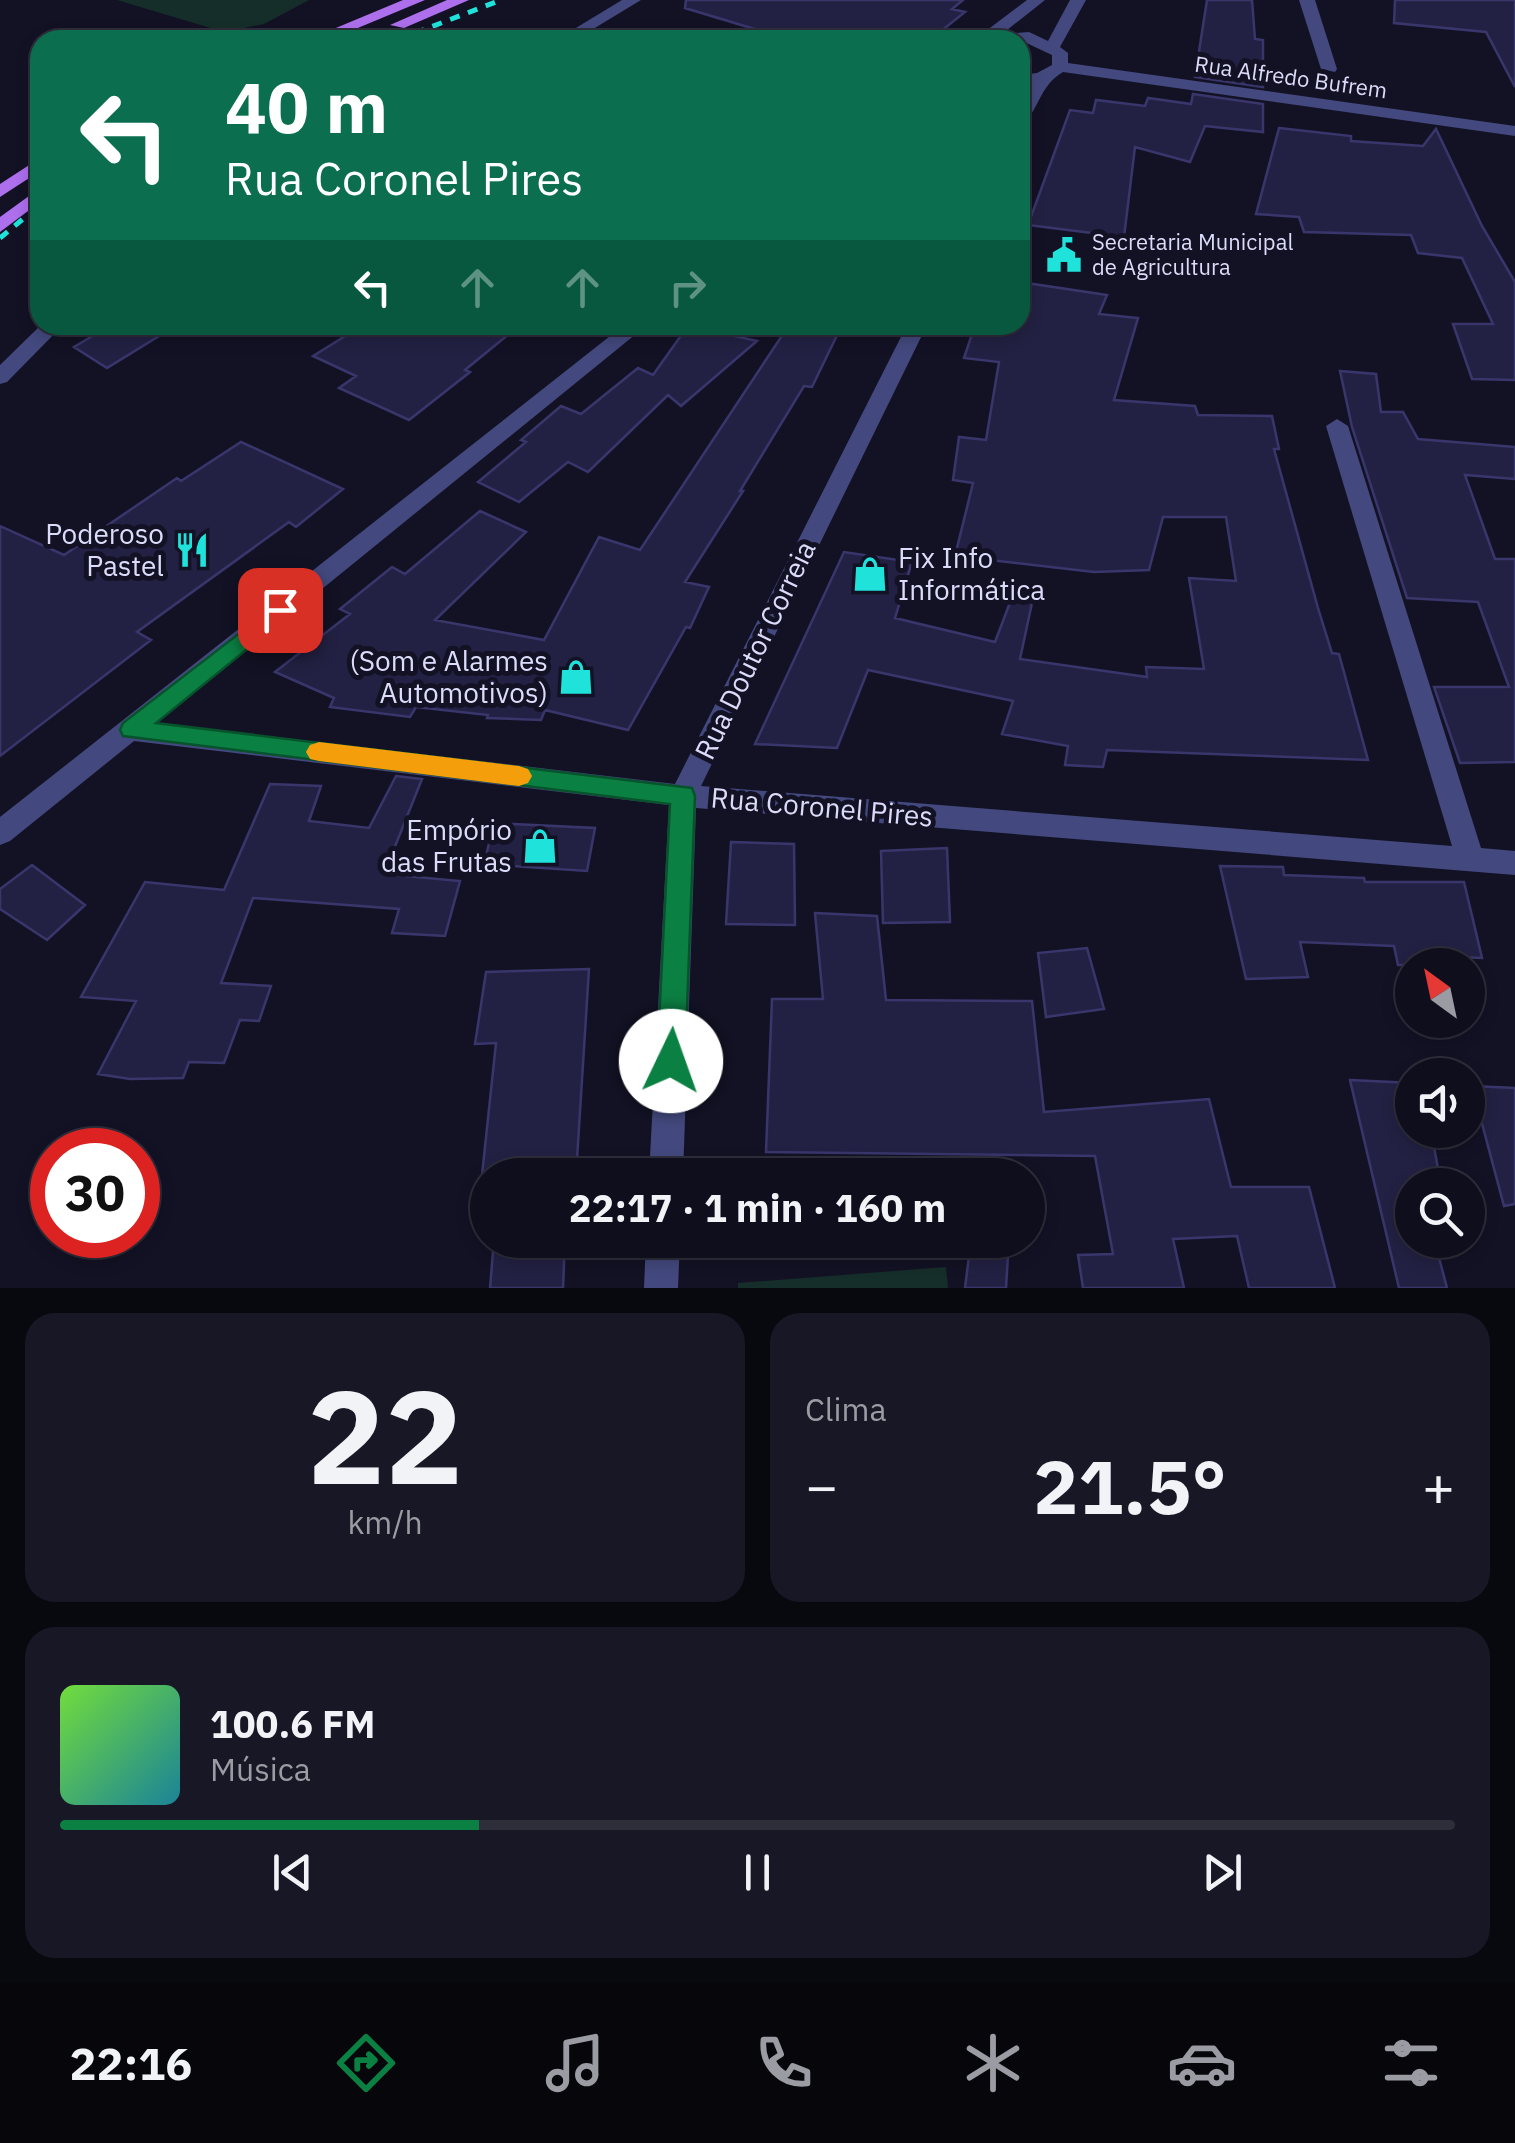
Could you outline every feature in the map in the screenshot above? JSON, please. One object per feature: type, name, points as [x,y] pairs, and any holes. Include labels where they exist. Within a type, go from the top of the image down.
[{"type":"main road","points":[[340,30],[417,0]]},
{"type":"main road","points":[[386,30],[461,0]]},
{"type":"main road","points":[[0,192],[30,170]]},
{"type":"main road","points":[[0,226],[30,202]]},
{"type":"street","points":[[581,30],[633,0]]},
{"type":"street","points":[[996,30],[1038,0]]},
{"type":"street","points":[[1053,46],[1078,0]]},
{"type":"street","points":[[1306,0],[1328,69]]},
{"type":"street","points":[[1030,38],[1053,46],[1060,53],[1060,67],[1041,78],[1030,79]]},
{"type":"street","name":"Rua Alfredo Bufrem","points":[[1060,67],[1514,133]]},
{"type":"street","points":[[1030,94],[1041,78]]},
{"type":"street","points":[[0,377],[43,335]]},
{"type":"street","points":[[0,832],[625,335]]},
{"type":"street","name":"Rua Doutor Correia","points":[[667,1158],[683,796],[912,335]]},
{"type":"street","points":[[1337,426],[1470,862]]},
{"type":"street","name":"Rua Coronel Pires","points":[[132,730],[683,796],[1515,863]]},
{"type":"street","points":[[661,1288],[662,1258]]},
{"type":"green space","points":[[117,0],[309,0],[264,24],[217,30]]},
{"type":"green space","points":[[946,1267],[948,1288],[738,1288],[738,1283]]},
{"type":"building","points":[[686,0],[963,0],[952,9],[965,12],[942,30],[758,30],[685,8]]},
{"type":"building","points":[[1207,0],[1252,0],[1255,39],[1263,40],[1263,87],[1195,77]]},
{"type":"building","points":[[1395,0],[1515,0],[1515,87],[1486,32],[1394,23]]},
{"type":"building","points":[[1193,94],[1263,104],[1263,132],[1205,126],[1190,162],[1135,147],[1124,237],[1030,225],[1070,110],[1093,113],[1096,100],[1145,106],[1148,98],[1191,104]]},
{"type":"building","points":[[1279,128],[1351,136],[1351,141],[1423,146],[1436,129],[1482,226],[1515,282],[1515,380],[1472,379],[1453,324],[1493,324],[1462,258],[1418,253],[1411,235],[1304,232],[1299,217],[1256,214]]},
{"type":"building","points":[[1030,283],[1107,295],[1099,314],[1138,318],[1114,400],[1195,406],[1198,415],[1272,416],[1279,449],[1274,449],[1318,608],[1332,653],[1339,654],[1368,760],[1107,750],[1103,767],[1065,765],[1068,746],[1002,734],[1013,701],[868,670],[837,748],[755,744],[844,552],[912,562],[895,618],[995,642],[1017,584],[1035,589],[1020,659],[1147,677],[1146,667],[1204,669],[1189,578],[1236,581],[1226,517],[1163,517],[1149,570],[1094,572],[955,556],[973,483],[953,480],[959,437],[986,440],[999,362],[964,358],[972,335],[1030,335]]},
{"type":"building","points":[[94,335],[161,335],[107,368],[74,347]]},
{"type":"building","points":[[347,335],[508,335],[465,370],[470,372],[409,420],[339,388],[356,376],[313,356]]},
{"type":"building","points":[[681,335],[730,335],[757,341],[681,406],[668,395],[588,472],[568,462],[519,502],[478,482],[561,406],[581,414],[638,368],[653,375]]},
{"type":"building","points":[[782,335],[837,335],[812,387],[804,386],[685,582],[709,587],[690,628],[686,627],[628,730],[545,710],[541,720],[487,718],[488,715],[416,707],[410,717],[330,707],[334,698],[275,672],[350,614],[340,609],[392,567],[405,574],[480,511],[526,532],[435,620],[544,640],[599,537],[640,550]]},
{"type":"building","points":[[1340,371],[1376,374],[1381,412],[1403,412],[1418,439],[1515,447],[1515,479],[1465,475],[1495,559],[1515,559],[1515,762],[1460,763],[1434,687],[1509,687],[1478,602],[1407,598],[1352,427]]},
{"type":"building","points":[[241,442],[343,489],[296,527],[289,522],[137,632],[151,640],[0,756],[0,526],[64,555],[177,478],[181,481]]},
{"type":"building","points":[[396,776],[422,779],[384,874],[460,881],[445,936],[392,933],[399,909],[253,898],[221,983],[271,986],[259,1021],[240,1020],[224,1063],[189,1062],[183,1078],[130,1079],[98,1074],[136,1001],[81,997],[145,882],[224,890],[270,784],[321,786],[309,821],[369,828]]},
{"type":"building","name":"Empório das Frutas","points":[[494,823],[595,828],[587,871],[484,864]]},
{"type":"building","points":[[731,842],[794,844],[795,925],[726,924]]},
{"type":"building","points":[[947,848],[950,922],[883,923],[881,851]]},
{"type":"building","points":[[32,865],[85,905],[47,940],[0,909],[0,889]]},
{"type":"building","points":[[1220,866],[1283,867],[1284,875],[1364,878],[1365,882],[1464,882],[1480,948],[1395,951],[1394,946],[1300,942],[1308,977],[1246,979]]},
{"type":"building","points":[[815,913],[877,916],[886,1000],[1032,1001],[1044,1112],[1209,1099],[1231,1187],[1309,1187],[1335,1288],[1249,1288],[1237,1236],[1173,1239],[1184,1288],[1083,1288],[1078,1255],[1113,1254],[1095,1156],[766,1152],[772,999],[823,999]]},
{"type":"building","points":[[1087,948],[1104,1009],[1046,1017],[1038,953]]},
{"type":"building","points":[[589,969],[577,1158],[484,1158],[496,1043],[475,1044],[486,972]]},
{"type":"building","points":[[1350,1080],[1395,1082],[1395,1148],[1434,1148],[1438,1168],[1395,1168],[1395,1258],[1439,1258],[1447,1288],[1399,1288]]},
{"type":"building","points":[[1485,1087],[1515,1088],[1515,1204],[1504,1206],[1485,1135]]},
{"type":"building","points":[[492,1258],[564,1258],[563,1288],[490,1288]]},
{"type":"building","points":[[969,1258],[1008,1258],[1006,1288],[965,1288]]},
{"type":"railway","points":[[423,30],[501,0]]},
{"type":"railway","points":[[0,238],[30,213]]},
{"type":"slow traffic","points":[[319,752],[519,776]]},
{"type":"place","name":"Secretaria Municipal de Agricultura","points":[[1064,255]]},
{"type":"place","name":"Poderoso Pastel","points":[[192,550]]},
{"type":"place","name":"Fix Info Informática","points":[[870,574]]},
{"type":"place","name":"(Som e Alarmes Automotivos)","points":[[576,677]]},
{"type":"place","name":"Empório das Frutas","points":[[540,846]]},
{"type":"route","points":[[280,610],[132,730],[683,796],[671,1061]]}]
